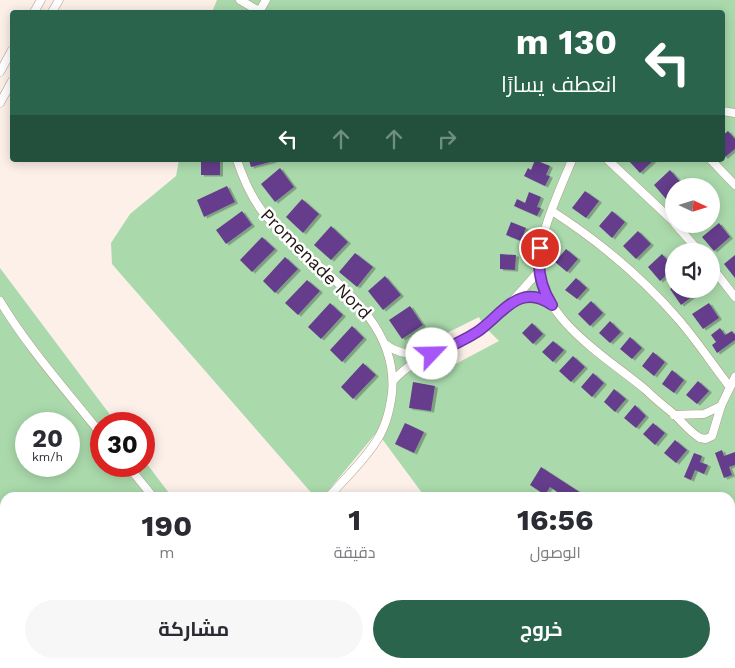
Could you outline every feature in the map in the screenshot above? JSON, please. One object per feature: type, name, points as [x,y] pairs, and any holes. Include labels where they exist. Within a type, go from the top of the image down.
[{"type":"street","points":[[240,0],[256,10]]},
{"type":"street","points":[[0,72],[10,54]]},
{"type":"street","points":[[0,103],[10,85]]},
{"type":"street","name":"Promenade Nord","points":[[238,162],[246,186],[262,211],[283,234],[366,313],[376,326],[385,344],[393,382],[390,409],[376,443],[333,492]]},
{"type":"street","points":[[571,162],[540,248],[539,271],[544,290],[552,305],[582,338],[674,415],[696,436],[706,439],[714,432],[721,406],[735,377]]},
{"type":"street","points":[[610,162],[665,214]]},
{"type":"street","points":[[713,162],[735,185]]},
{"type":"street","points":[[552,211],[599,243],[651,289],[691,335],[730,387]]},
{"type":"street","points":[[683,233],[692,243]]},
{"type":"street","points":[[393,382],[409,365],[458,343],[479,331],[514,300],[539,271]]},
{"type":"street","points":[[720,278],[735,297]]},
{"type":"street","points":[[514,300],[539,298],[552,305]]},
{"type":"street","points":[[0,301],[29,345],[90,421]]},
{"type":"street","points":[[385,344],[402,353],[432,354]]},
{"type":"street","points":[[674,415],[704,414],[721,406]]},
{"type":"street","points":[[137,477],[149,492]]},
{"type":"green space","points":[[217,0],[735,0],[735,492],[421,492],[377,432],[327,492],[311,492],[112,264],[111,243],[130,214],[176,176],[179,162],[725,162],[725,10],[213,10]],"holes":[[[479,317],[483,325],[499,341],[448,368],[437,338]]]},
{"type":"green space","points":[[0,268],[108,412],[90,412],[90,477],[155,477],[155,475],[168,492],[0,492]]},
{"type":"building","points":[[728,131],[735,139],[735,149],[725,157],[725,134]]},
{"type":"building","points":[[201,162],[220,162],[220,175],[201,175]]},
{"type":"building","points":[[250,162],[270,162],[251,167]]},
{"type":"building","points":[[534,162],[550,166],[546,175],[550,176],[545,186],[524,176],[528,168],[531,170]]},
{"type":"building","points":[[630,162],[652,162],[640,173]]},
{"type":"building","points":[[280,168],[294,187],[275,202],[261,184]]},
{"type":"building","points":[[670,170],[677,178],[665,178],[665,198],[654,185]]},
{"type":"building","points":[[227,186],[235,202],[204,217],[197,200]]},
{"type":"building","points":[[585,191],[599,201],[586,218],[572,208]]},
{"type":"building","points":[[529,192],[541,197],[537,207],[541,208],[537,216],[514,206],[517,199],[525,203]]},
{"type":"building","points":[[302,199],[319,214],[303,233],[286,217]]},
{"type":"building","points":[[242,211],[252,225],[226,244],[216,230]]},
{"type":"building","points":[[612,211],[625,222],[612,238],[599,226]]},
{"type":"building","points":[[511,222],[526,228],[521,241],[506,235]]},
{"type":"building","points":[[720,224],[730,237],[720,246],[720,243],[707,243],[702,237],[707,233],[720,233]]},
{"type":"building","points":[[331,226],[348,242],[331,260],[314,245]]},
{"type":"building","points":[[638,231],[651,244],[636,259],[623,246]]},
{"type":"building","points":[[262,237],[275,249],[252,272],[240,260]]},
{"type":"building","points":[[566,249],[578,259],[567,272],[555,262]]},
{"type":"building","points":[[355,253],[373,267],[357,287],[339,272]]},
{"type":"building","points":[[500,254],[516,255],[515,270],[500,269]]},
{"type":"building","points":[[662,254],[665,258],[665,276],[660,281],[648,267]]},
{"type":"building","points":[[735,255],[735,278],[724,264]]},
{"type":"building","points":[[285,257],[298,269],[275,293],[263,281]]},
{"type":"building","points":[[385,276],[401,295],[383,310],[368,291]]},
{"type":"building","points":[[576,278],[587,288],[577,299],[565,290]]},
{"type":"building","points":[[307,280],[320,291],[298,315],[285,303]]},
{"type":"building","points":[[676,298],[690,298],[681,305]]},
{"type":"building","points":[[591,301],[603,313],[590,326],[578,314]]},
{"type":"building","points":[[330,303],[343,315],[321,339],[308,327]]},
{"type":"building","points":[[709,303],[719,318],[703,329],[692,314]]},
{"type":"building","points":[[410,306],[423,325],[402,339],[389,320]]},
{"type":"building","points":[[610,321],[621,332],[610,343],[599,333]]},
{"type":"building","points":[[532,323],[543,334],[533,344],[522,333]]},
{"type":"building","points":[[352,326],[364,338],[342,362],[330,350]]},
{"type":"building","points":[[720,328],[725,335],[732,331],[735,335],[735,340],[717,353],[712,345],[716,342],[711,335]]},
{"type":"building","points":[[630,337],[642,348],[632,359],[620,349]]},
{"type":"building","points":[[553,341],[564,350],[553,362],[542,352]]},
{"type":"building","points":[[653,352],[665,362],[654,376],[642,366]]},
{"type":"building","points":[[573,356],[585,367],[571,382],[559,371]]},
{"type":"building","points":[[363,363],[376,375],[353,399],[341,387]]},
{"type":"building","points":[[672,370],[684,380],[674,393],[662,384]]},
{"type":"building","points":[[593,373],[604,383],[592,397],[581,387]]},
{"type":"building","points":[[698,381],[709,391],[697,404],[686,395]]},
{"type":"building","points":[[413,382],[435,386],[431,411],[409,408]]},
{"type":"building","points":[[614,389],[626,399],[615,412],[604,402]]},
{"type":"building","points":[[635,405],[646,416],[636,428],[624,418]]},
{"type":"building","points":[[405,423],[424,432],[414,453],[395,444]]},
{"type":"building","points":[[653,423],[665,433],[655,445],[643,434]]},
{"type":"building","points":[[675,440],[687,450],[676,463],[664,453]]},
{"type":"building","points":[[722,450],[724,456],[735,452],[735,465],[729,467],[732,475],[724,478],[715,453]]},
{"type":"building","points":[[694,453],[702,456],[700,462],[708,465],[704,474],[695,470],[691,480],[684,477]]},
{"type":"building","points":[[541,467],[579,492],[557,492],[550,487],[547,492],[540,492],[530,485]]},
{"type":"route","points":[[432,354],[473,335],[491,322],[514,300],[539,298],[552,305],[544,290],[540,276],[540,248]]}]
